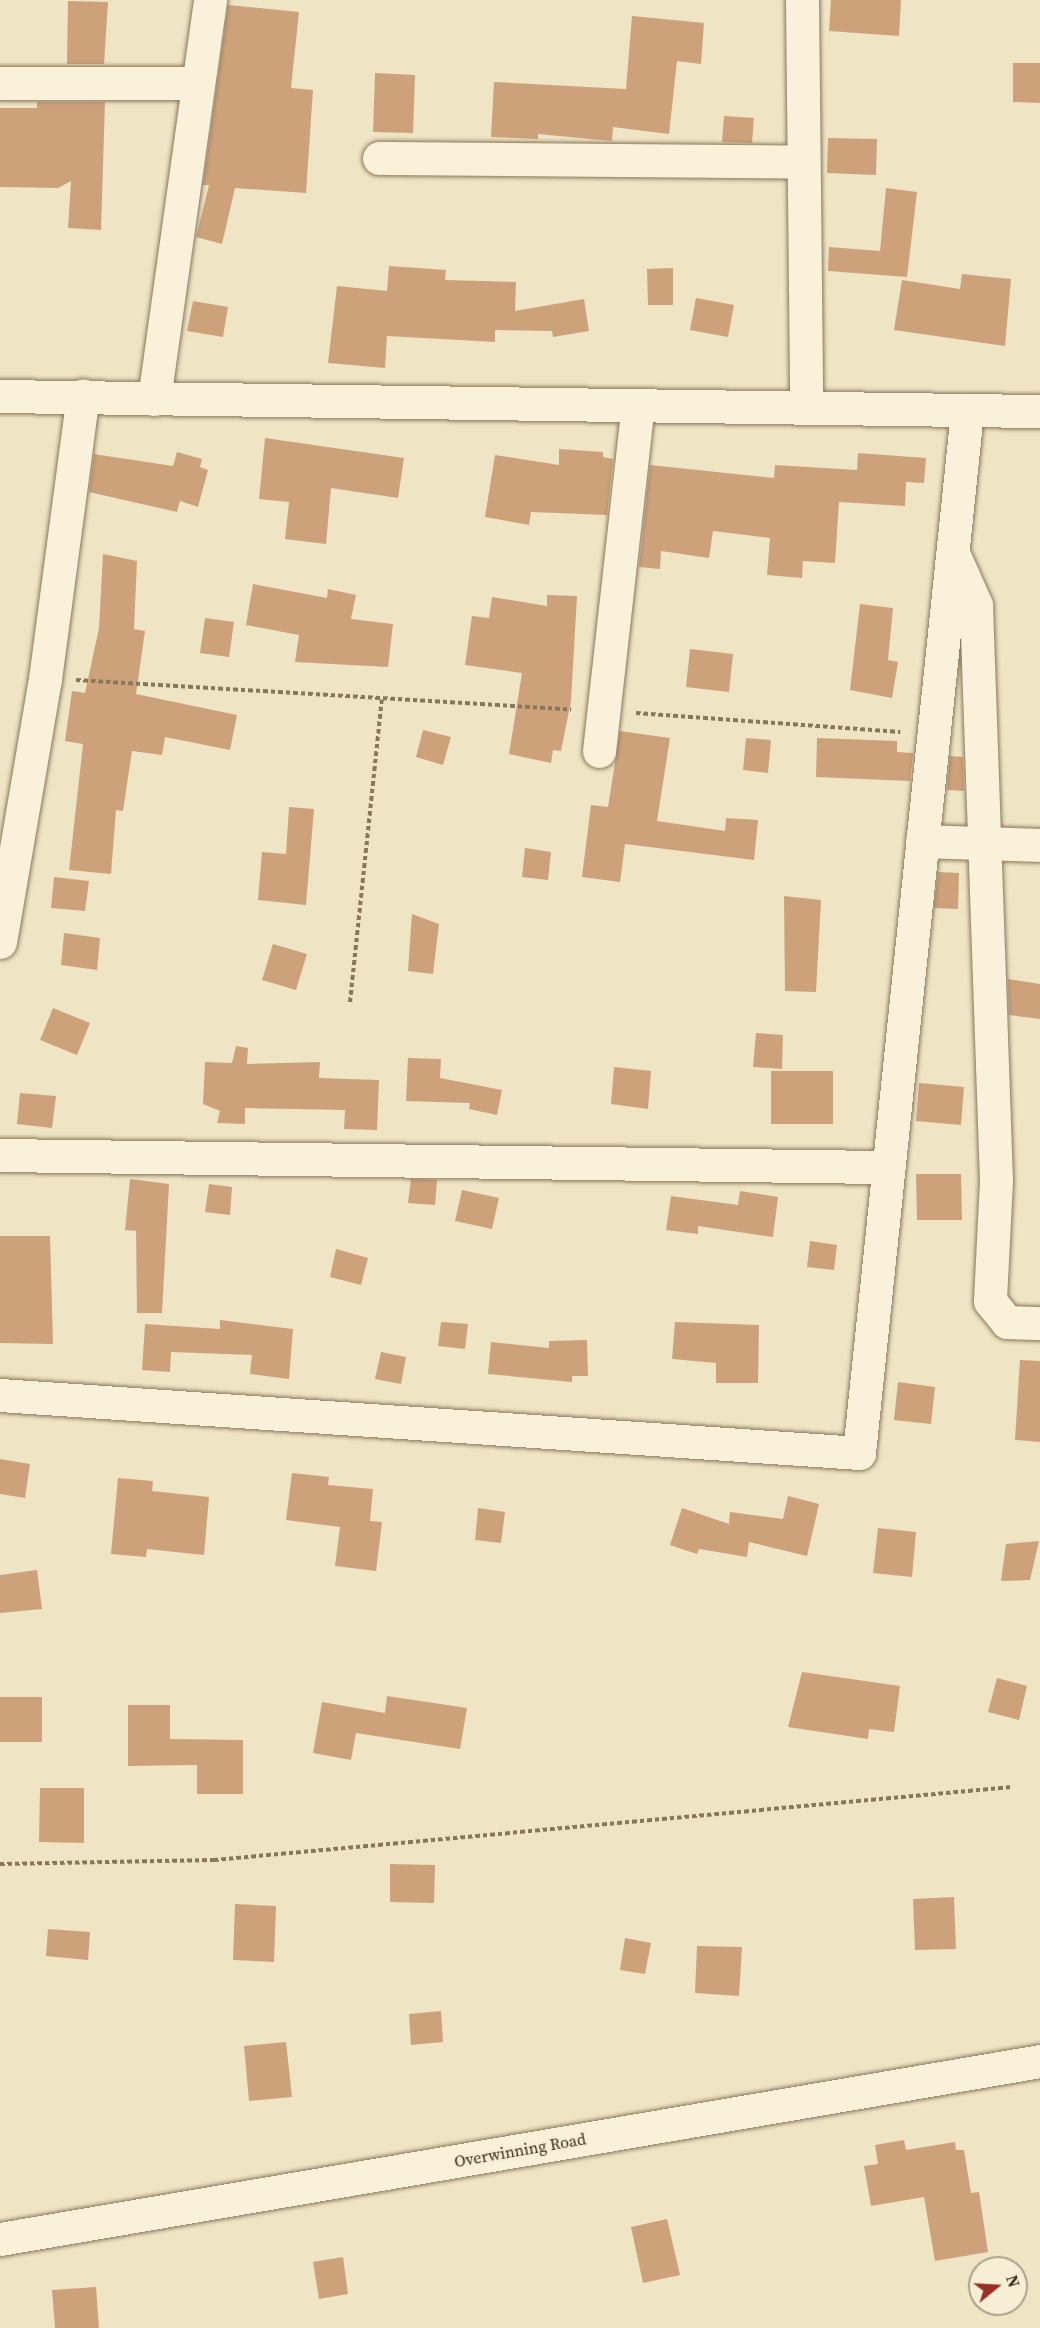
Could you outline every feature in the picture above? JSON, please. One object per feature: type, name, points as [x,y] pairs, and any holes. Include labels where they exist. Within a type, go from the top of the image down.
[{"type":"street","points":[[154,399],[210,0]]},
{"type":"street","points":[[802,0],[806,406]]},
{"type":"street","points":[[0,83],[198,83]]},
{"type":"street","points":[[379,158],[802,162]]},
{"type":"street","points":[[0,396],[1040,411]]},
{"type":"street","points":[[0,942],[45,679],[83,396]]},
{"type":"street","points":[[599,751],[638,405]]},
{"type":"street","points":[[0,1395],[859,1453],[967,411]]},
{"type":"street","points":[[952,553],[976,605],[996,1181],[990,1301],[1007,1322],[1040,1323]]},
{"type":"street","points":[[922,841],[1040,844]]},
{"type":"street","points":[[0,1155],[887,1167]]},
{"type":"street","name":"Overwinning Road","points":[[0,2240],[1040,2061]]},
{"type":"path","points":[[45,679],[603,711],[933,734]]},
{"type":"path","points":[[350,1002],[382,700]]},
{"type":"path","points":[[0,1864],[214,1860],[1012,1787]]},
{"type":"building","points":[[831,0],[901,0],[899,36],[829,31]]},
{"type":"building","points":[[68,1],[108,2],[104,64],[67,64]]},
{"type":"building","points":[[228,5],[299,12],[291,88],[313,90],[306,193],[235,188],[222,244],[196,237],[209,185],[203,185]]},
{"type":"building","points":[[632,16],[704,23],[701,64],[677,61],[669,134],[613,127],[612,141],[538,134],[538,139],[491,137],[494,82],[626,89]]},
{"type":"building","points":[[1013,63],[1040,63],[1040,103],[1013,102]]},
{"type":"building","points":[[375,73],[415,75],[413,133],[373,132]]},
{"type":"building","points":[[37,102],[105,102],[101,230],[68,228],[71,181],[58,188],[0,187],[0,108],[37,108]]},
{"type":"building","points":[[724,116],[754,118],[752,143],[722,142]]},
{"type":"building","points":[[828,138],[877,139],[876,175],[827,173]]},
{"type":"building","points":[[886,188],[917,192],[907,277],[828,271],[829,247],[880,251]]},
{"type":"building","points":[[389,266],[446,270],[445,280],[516,282],[515,311],[584,299],[589,331],[553,337],[552,331],[495,330],[495,342],[387,336],[385,368],[328,363],[337,286],[387,291]]},
{"type":"building","points":[[673,268],[673,305],[648,305],[647,269]]},
{"type":"building","points":[[962,274],[1011,279],[1005,346],[894,330],[902,280],[960,289]]},
{"type":"building","points":[[696,298],[734,305],[728,337],[690,330]]},
{"type":"building","points":[[193,301],[228,307],[223,337],[187,331]]},
{"type":"building","points":[[265,438],[404,458],[398,498],[331,488],[326,544],[285,539],[289,502],[259,499]]},
{"type":"building","points":[[559,449],[603,452],[603,457],[613,459],[607,515],[531,512],[529,525],[485,517],[495,455],[559,465]]},
{"type":"building","points":[[177,452],[202,459],[200,467],[208,470],[198,507],[180,501],[177,512],[89,492],[94,454],[173,466]]},
{"type":"building","points":[[858,453],[926,458],[924,483],[906,482],[905,506],[839,502],[835,563],[803,561],[802,578],[767,575],[770,538],[713,531],[709,558],[661,551],[660,569],[639,567],[650,465],[774,478],[775,465],[857,470]]},
{"type":"building","points":[[103,554],[137,561],[134,629],[145,631],[136,694],[237,715],[230,750],[165,737],[162,755],[132,751],[123,811],[116,810],[111,874],[69,870],[83,744],[65,741],[72,691],[85,693],[99,628]]},
{"type":"building","points":[[253,584],[327,598],[328,589],[356,595],[351,619],[393,624],[388,667],[295,662],[299,635],[246,625]]},
{"type":"building","points":[[547,595],[577,596],[571,701],[561,751],[553,750],[551,763],[509,754],[522,673],[465,665],[472,616],[489,618],[492,597],[547,606]]},
{"type":"building","points":[[860,604],[893,608],[888,660],[898,662],[892,698],[850,690]]},
{"type":"building","points":[[205,618],[234,622],[229,657],[200,653]]},
{"type":"building","points":[[690,649],[733,654],[729,692],[686,687]]},
{"type":"building","points":[[423,730],[451,737],[443,765],[416,757]]},
{"type":"building","points":[[620,731],[670,738],[657,821],[725,831],[726,818],[758,820],[754,860],[625,844],[620,882],[582,877],[591,805],[608,807]]},
{"type":"building","points":[[746,738],[771,740],[768,773],[743,770]]},
{"type":"building","points":[[817,738],[897,741],[897,752],[913,753],[910,781],[816,777]]},
{"type":"building","points":[[950,756],[963,757],[964,791],[947,790]]},
{"type":"building","points":[[289,807],[314,809],[306,905],[258,900],[262,852],[286,854]]},
{"type":"building","points":[[525,848],[551,852],[548,880],[522,877]]},
{"type":"building","points":[[938,872],[959,873],[958,909],[934,908]]},
{"type":"building","points":[[54,877],[89,881],[85,911],[51,908]]},
{"type":"building","points":[[784,896],[821,900],[816,992],[785,991]]},
{"type":"building","points":[[412,914],[439,924],[433,974],[408,971]]},
{"type":"building","points":[[64,933],[100,938],[97,970],[61,965]]},
{"type":"building","points":[[273,944],[307,954],[296,990],[262,980]]},
{"type":"building","points":[[1008,979],[1040,984],[1040,1019],[1009,1015]]},
{"type":"building","points":[[53,1008],[90,1023],[77,1055],[40,1040]]},
{"type":"building","points":[[756,1033],[783,1035],[782,1069],[753,1067]]},
{"type":"building","points":[[236,1046],[248,1048],[247,1064],[320,1062],[319,1078],[379,1080],[377,1130],[344,1129],[345,1110],[245,1108],[245,1124],[217,1123],[220,1111],[203,1104],[205,1062],[232,1063]]},
{"type":"building","points":[[408,1058],[441,1059],[440,1078],[502,1090],[497,1115],[469,1109],[470,1103],[406,1101]]},
{"type":"building","points":[[614,1067],[651,1071],[648,1109],[611,1104]]},
{"type":"building","points":[[771,1071],[833,1071],[833,1124],[771,1124]]},
{"type":"building","points":[[919,1083],[964,1087],[961,1125],[916,1121]]},
{"type":"building","points":[[20,1093],[56,1096],[52,1128],[17,1124]]},
{"type":"building","points":[[916,1174],[961,1174],[962,1220],[917,1220]]},
{"type":"building","points":[[130,1179],[169,1184],[162,1313],[137,1313],[136,1231],[125,1230]]},
{"type":"building","points":[[411,1179],[437,1180],[435,1205],[408,1203]]},
{"type":"building","points":[[209,1184],[232,1187],[230,1215],[205,1212]]},
{"type":"building","points":[[462,1190],[499,1198],[492,1229],[455,1221]]},
{"type":"building","points":[[740,1191],[778,1197],[773,1237],[698,1226],[698,1234],[666,1230],[671,1196],[738,1205]]},
{"type":"building","points":[[0,1236],[50,1236],[53,1344],[0,1343]]},
{"type":"building","points":[[810,1241],[837,1245],[834,1270],[807,1267]]},
{"type":"building","points":[[336,1249],[368,1258],[361,1285],[330,1277]]},
{"type":"building","points":[[220,1320],[293,1329],[289,1379],[250,1374],[252,1355],[171,1352],[170,1372],[142,1370],[145,1324],[220,1329]]},
{"type":"building","points":[[441,1322],[468,1324],[465,1349],[438,1346]]},
{"type":"building","points":[[675,1322],[759,1325],[758,1383],[716,1383],[716,1363],[672,1359]]},
{"type":"building","points":[[587,1340],[588,1376],[572,1376],[572,1382],[488,1374],[491,1342],[549,1348],[549,1341]]},
{"type":"building","points":[[381,1352],[406,1357],[401,1384],[375,1379]]},
{"type":"building","points":[[1020,1360],[1040,1361],[1040,1442],[1015,1440]]},
{"type":"building","points":[[898,1382],[935,1387],[931,1424],[894,1420]]},
{"type":"building","points":[[0,1459],[30,1464],[25,1498],[0,1494]]},
{"type":"building","points":[[292,1473],[329,1477],[328,1485],[373,1489],[370,1521],[382,1522],[376,1571],[335,1566],[340,1527],[286,1520]]},
{"type":"building","points":[[118,1478],[153,1481],[152,1491],[209,1497],[204,1555],[147,1549],[146,1557],[111,1554]]},
{"type":"building","points":[[788,1496],[819,1504],[807,1556],[749,1542],[747,1557],[699,1549],[697,1554],[670,1545],[682,1508],[729,1524],[730,1512],[783,1519]]},
{"type":"building","points":[[478,1508],[505,1512],[501,1543],[475,1540]]},
{"type":"building","points":[[878,1528],[916,1532],[912,1577],[873,1573]]},
{"type":"building","points":[[1039,1541],[1030,1580],[1001,1581],[1006,1544]]},
{"type":"building","points":[[37,1570],[42,1609],[0,1613],[0,1575]]},
{"type":"building","points":[[802,1672],[900,1686],[894,1732],[869,1729],[868,1739],[788,1727]]},
{"type":"building","points":[[997,1678],[1027,1686],[1019,1720],[988,1712]]},
{"type":"building","points":[[387,1696],[467,1708],[460,1749],[356,1733],[351,1760],[313,1753],[322,1702],[385,1713]]},
{"type":"building","points":[[0,1697],[42,1697],[42,1742],[0,1742]]},
{"type":"building","points":[[128,1705],[170,1705],[170,1739],[243,1740],[243,1794],[197,1794],[197,1765],[128,1766]]},
{"type":"building","points":[[40,1788],[84,1788],[84,1843],[39,1842]]},
{"type":"building","points":[[390,1864],[435,1865],[434,1903],[390,1902]]},
{"type":"building","points":[[954,1897],[956,1949],[915,1950],[913,1899]]},
{"type":"building","points":[[235,1904],[276,1906],[274,1962],[233,1960]]},
{"type":"building","points":[[48,1929],[90,1932],[88,1960],[46,1956]]},
{"type":"building","points":[[625,1938],[651,1943],[645,1974],[620,1970]]},
{"type":"building","points":[[697,1946],[742,1947],[739,1996],[695,1993]]},
{"type":"building","points":[[441,2011],[443,2042],[411,2045],[409,2014]]},
{"type":"building","points":[[286,2042],[292,2097],[249,2101],[244,2046]]},
{"type":"building","points":[[904,2140],[906,2150],[955,2142],[956,2150],[964,2150],[971,2193],[979,2192],[988,2252],[935,2261],[924,2197],[871,2206],[864,2166],[878,2164],[875,2145]]},
{"type":"building","points":[[667,2219],[680,2275],[643,2283],[631,2227]]},
{"type":"building","points":[[343,2257],[348,2294],[319,2299],[313,2262]]},
{"type":"building","points":[[96,2287],[99,2328],[55,2328],[52,2290]]}]
